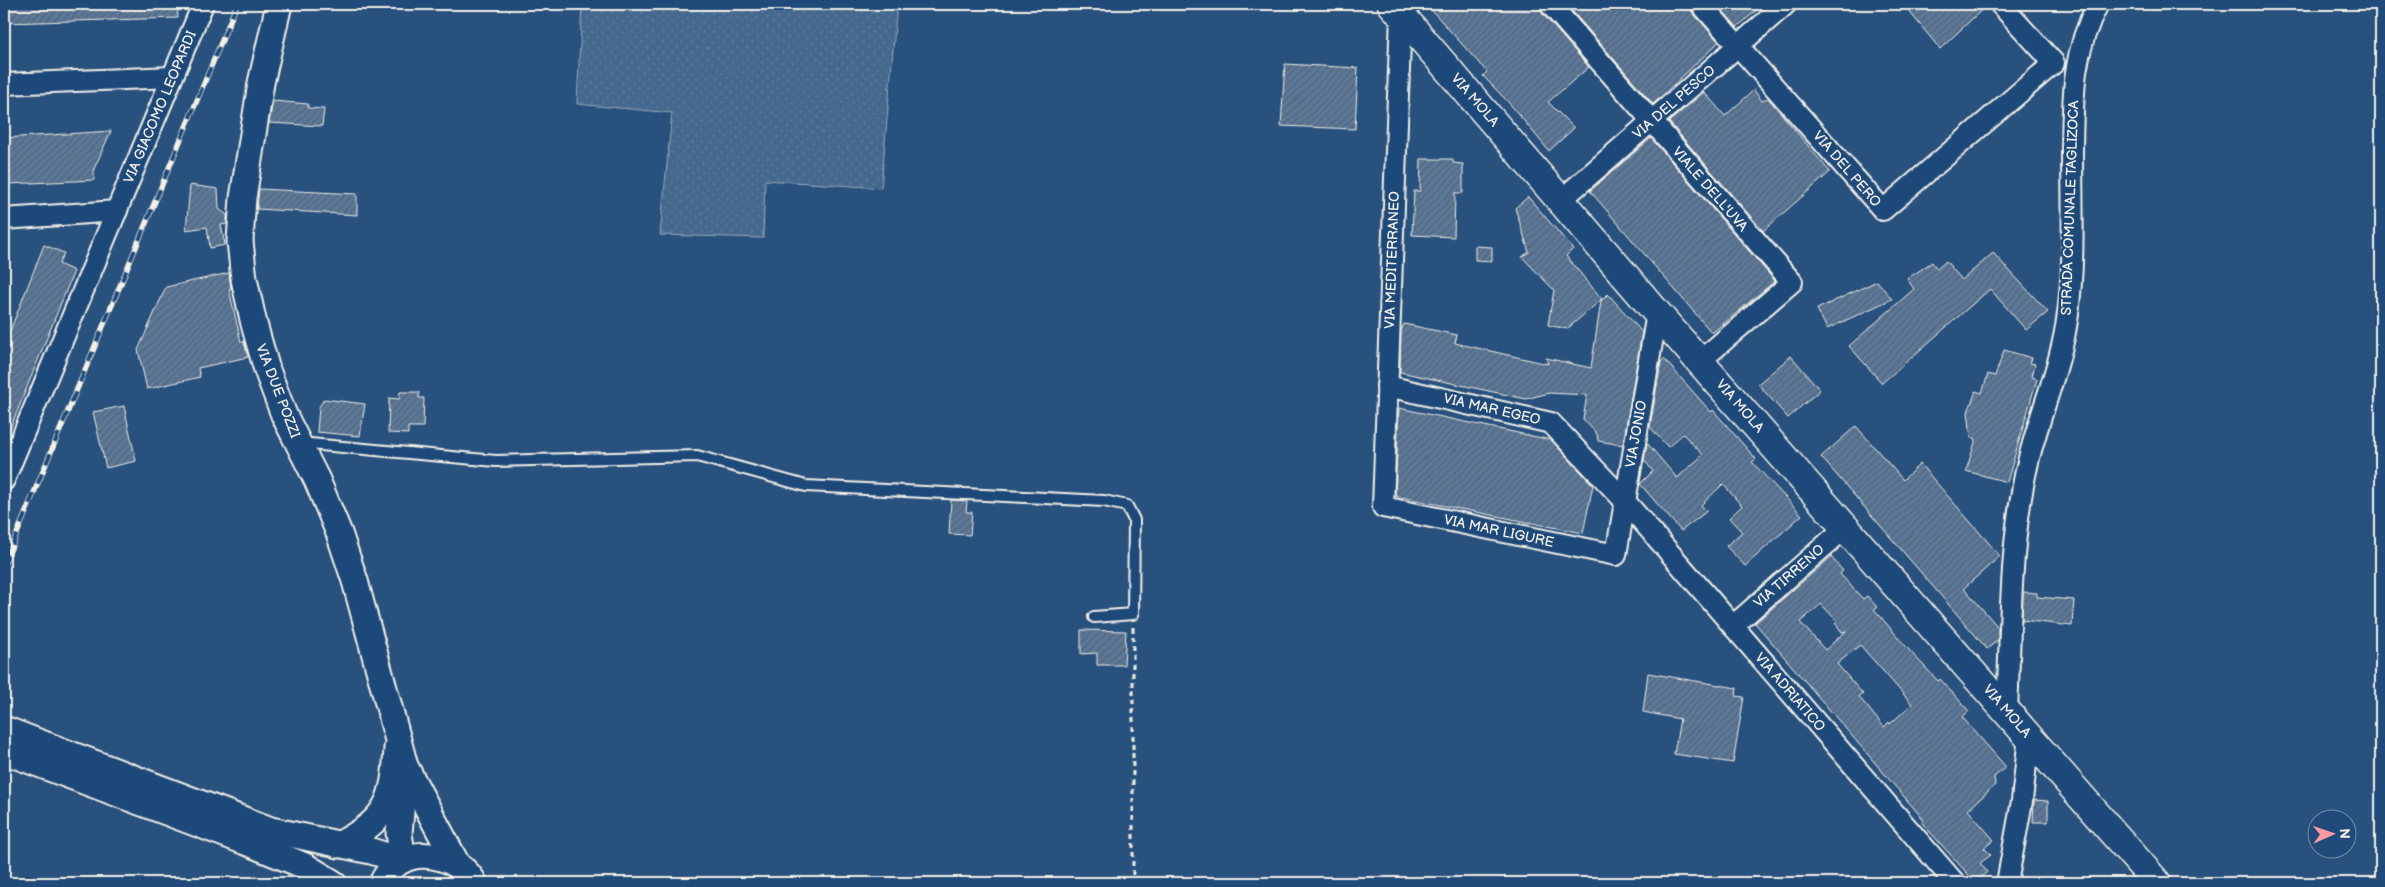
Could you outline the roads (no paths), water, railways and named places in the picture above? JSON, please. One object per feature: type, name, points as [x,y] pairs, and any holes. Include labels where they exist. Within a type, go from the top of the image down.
[{"type":"main road","name":"VIA MOLA","points":[[1397,9],[1657,313],[2157,883]]},
{"type":"street","name":"VIA GIACOMO LEOPARDI","points":[[4,480],[203,4]]},
{"type":"street","name":"VIA DUE POZZI","points":[[279,4],[250,146],[240,241],[244,279],[264,360],[284,415],[342,541],[355,581],[405,766],[466,874]]},
{"type":"street","name":"VIALE DELL'UVA","points":[[1550,4],[1792,282],[1700,361]]},
{"type":"street","name":"VIA DEL PERO","points":[[1702,4],[1883,210],[2054,63],[2000,4]]},
{"type":"street","name":"VIA DEL PESCO","points":[[1561,200],[1786,4]]},
{"type":"street","name":"STRADA COMUNALE TAGLIZOCA","points":[[2007,710],[2012,582],[2018,519],[2028,463],[2056,367],[2068,315],[2072,106],[2075,69],[2081,43],[2098,4]]},
{"type":"street","name":"VIA MEDITERRANEO","points":[[1382,507],[1397,9]]},
{"type":"street","points":[[4,84],[172,77]]},
{"type":"street","points":[[4,219],[117,211]]},
{"type":"street","name":"VIA JONIO","points":[[1616,555],[1657,313]]},
{"type":"street","name":"VIA MAR EGEO","points":[[1387,386],[1551,423],[1624,500]]},
{"type":"street","name":"VIA ADRIATICO","points":[[1624,500],[1955,883]]},
{"type":"street","name":"VIA MAR LIGURE","points":[[1382,507],[1616,555]]},
{"type":"street","name":"VIA TIRRENO","points":[[1733,626],[1846,527]]},
{"type":"street","points":[[338,845],[377,820],[388,799],[395,779],[397,735]]},
{"type":"street","points":[[2007,883],[2022,801],[2029,736]]},
{"type":"street","points":[[9,742],[271,830],[371,851],[400,862]]},
{"type":"street","points":[[9,742],[305,866],[333,883]]},
{"type":"street","name":"VIA DUE POZZI","points":[[400,862],[399,833],[405,766]]},
{"type":"street","points":[[382,883],[400,862],[426,856],[440,858],[466,874]]},
{"type":"lane","points":[[298,443],[496,461],[697,456],[806,486],[1104,501],[1127,506],[1134,520],[1133,614],[1094,617]]},
{"type":"railway","points":[[4,565],[237,4]]}]
